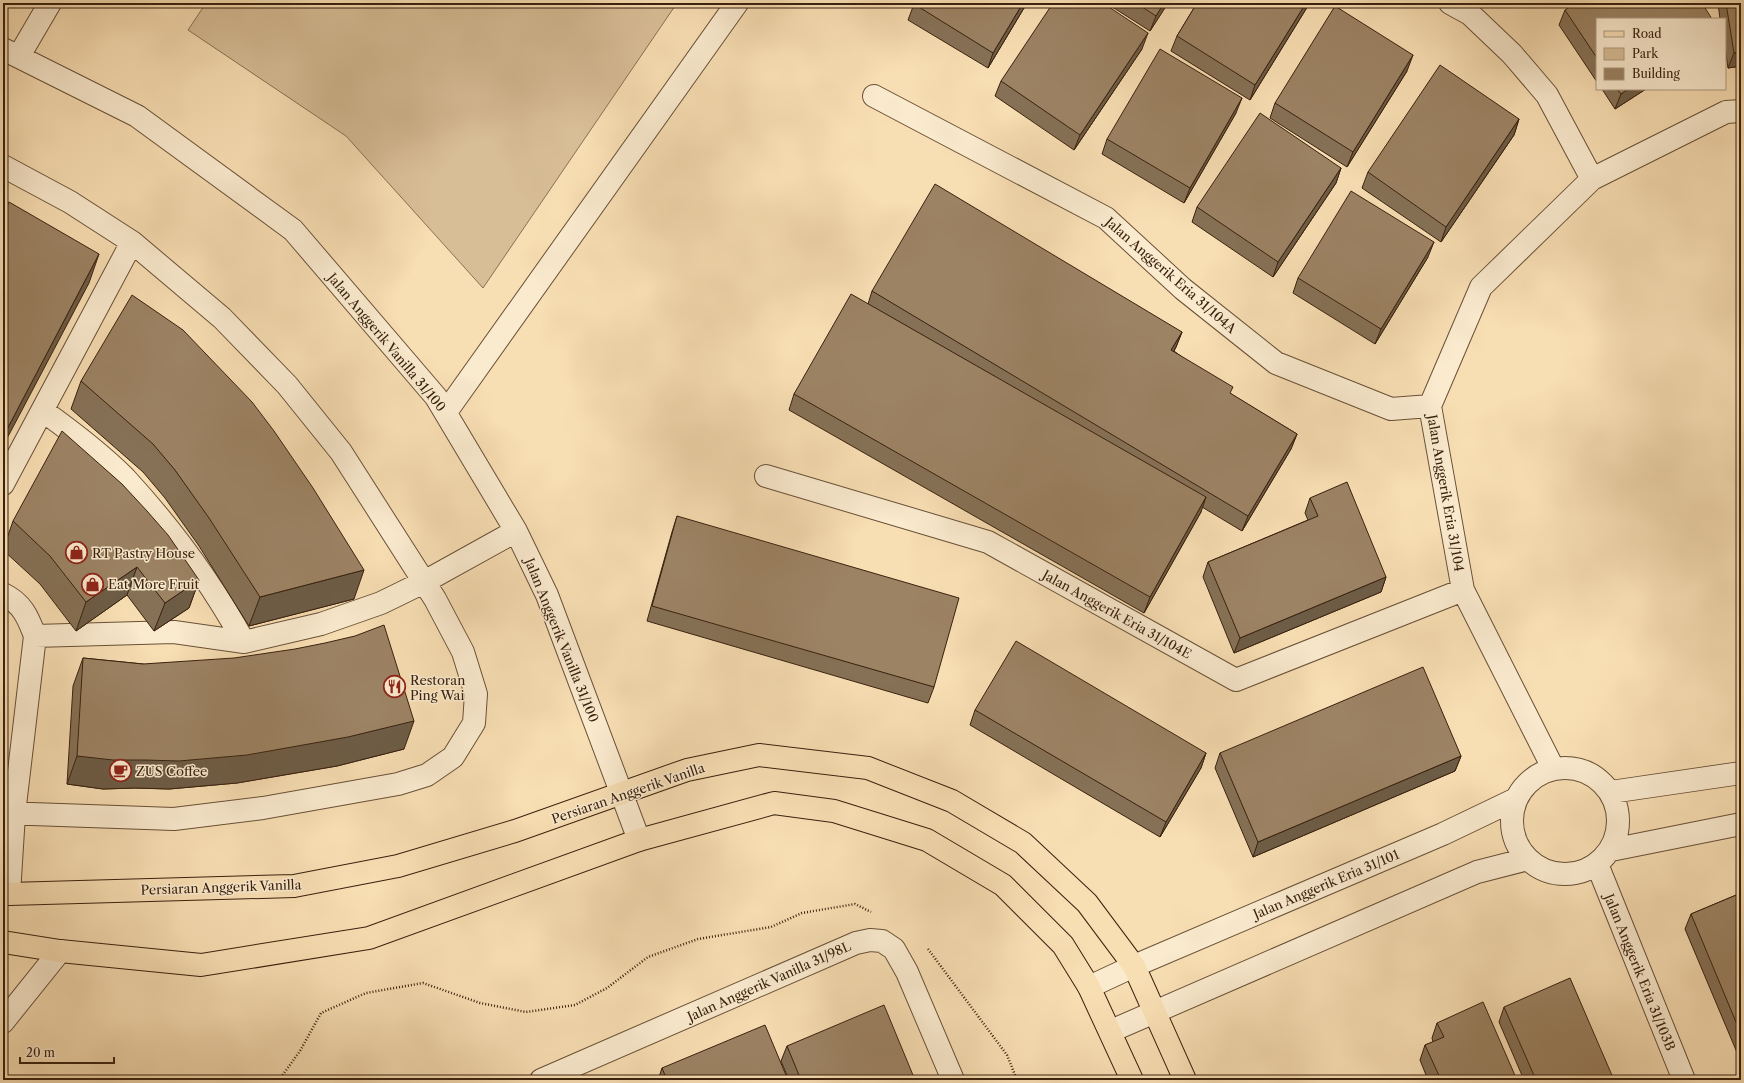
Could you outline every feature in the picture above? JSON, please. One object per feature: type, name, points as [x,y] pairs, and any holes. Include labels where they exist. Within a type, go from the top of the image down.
[{"type":"main road","name":"Persiaran Anggerik Vanilla","points":[[6,893],[294,886],[398,866],[515,831],[687,770],[759,755],[868,768],[952,801],[1023,843],[1087,903],[1134,966],[1185,1080]]},
{"type":"main road","points":[[3,942],[60,951],[202,965],[369,938],[639,840],[774,803],[834,811],[927,840],[1003,885],[1063,945],[1089,986],[1111,1031],[1132,1080]]},
{"type":"street","points":[[11,52],[50,3]]},
{"type":"street","points":[[446,412],[737,3]]},
{"type":"street","points":[[1450,3],[1470,14],[1512,54],[1547,95],[1592,179]]},
{"type":"street","name":"Jalan Anggerik Vanilla 31/100","points":[[11,52],[137,116],[293,230],[436,397],[516,531],[547,595],[639,840]]},
{"type":"street","name":"Jalan Anggerik Eria 31/104A","points":[[874,96],[1106,218],[1183,289],[1276,363],[1391,410],[1430,406]]},
{"type":"street","name":"Jalan Anggerik Eria 31/104","points":[[1553,768],[1462,590],[1430,406],[1481,287],[1592,179],[1726,112],[1741,111]]},
{"type":"street","points":[[3,166],[70,202],[132,242],[222,318],[287,385],[341,452],[435,599],[463,652],[476,694],[474,723],[453,757],[427,775],[398,784],[263,808],[174,818],[9,813]]},
{"type":"street","points":[[3,484],[132,242]]},
{"type":"street","points":[[43,411],[77,435],[124,477],[191,557],[223,604],[244,642]]},
{"type":"street","name":"Jalan Anggerik Eria 31/104E","points":[[766,476],[988,542],[1236,680],[1462,590]]},
{"type":"street","points":[[36,636],[174,632],[244,642],[321,624],[381,604],[516,531]]},
{"type":"street","points":[[3,594],[12,598],[27,615],[36,636],[9,813],[6,893]]},
{"type":"street","points":[[1604,857],[1618,832],[1618,812],[1611,792],[1595,776],[1575,768],[1553,768],[1531,779],[1516,798],[1512,820],[1516,841],[1528,859],[1544,870],[1561,874],[1580,872],[1604,857],[1741,824]]},
{"type":"street","points":[[1611,792],[1741,773]]},
{"type":"street","name":"Jalan Anggerik Eria 31/101","points":[[1089,986],[1442,834],[1516,798]]},
{"type":"street","name":"Jalan Anggerik Eria 31/103B","points":[[1604,857],[1684,1080]]},
{"type":"street","points":[[1111,1031],[1477,872],[1528,859]]},
{"type":"street","name":"Jalan Anggerik Vanilla 31/98L","points":[[541,1080],[582,1072],[856,943],[870,940],[882,942],[894,948],[907,972],[953,1080]]},
{"type":"street","points":[[3,1022],[60,951]]},
{"type":"path","points":[[279,1080],[300,1051],[321,1013],[366,993],[423,983],[480,1003],[526,1012],[575,1005],[607,988],[648,957],[698,939],[772,927],[802,913],[855,904],[874,914]]},
{"type":"path","points":[[924,944],[1007,1055],[1017,1080]]},
{"type":"green space","points":[[206,3],[677,3],[483,288],[346,136],[188,30]]},
{"type":"building","points":[[1023,3],[993,53],[914,4]]},
{"type":"building","points":[[1053,3],[1103,3],[1148,33],[1080,135],[1001,81]]},
{"type":"building","points":[[1136,3],[1164,3],[1156,16]]},
{"type":"building","points":[[1197,3],[1306,3],[1255,85],[1177,36]]},
{"type":"building","points":[[1575,3],[1702,3],[1711,18],[1596,18],[1596,56],[1565,10]]},
{"type":"building","points":[[1726,3],[1741,3],[1741,51],[1734,53]]},
{"type":"building","points":[[1335,6],[1413,55],[1353,152],[1275,103]]},
{"type":"building","points":[[1160,49],[1242,98],[1190,188],[1107,139]]},
{"type":"building","points":[[1440,65],[1519,119],[1446,227],[1368,172]]},
{"type":"building","points":[[1618,90],[1627,90],[1621,94]]},
{"type":"building","points":[[1260,113],[1341,168],[1278,262],[1197,207]]},
{"type":"building","points":[[935,184],[1182,332],[1171,350],[1233,387],[1230,393],[1297,434],[1248,516],[872,291]]},
{"type":"building","points":[[1351,191],[1434,242],[1381,329],[1298,278]]},
{"type":"building","points":[[9,202],[99,254],[3,437],[3,215]]},
{"type":"building","points":[[851,294],[1206,497],[1150,597],[794,394]]},
{"type":"building","points":[[132,295],[183,330],[252,402],[313,488],[364,570],[260,597],[209,518],[175,470],[153,444],[81,381]]},
{"type":"building","points":[[62,431],[122,484],[147,511],[168,535],[199,580],[165,603],[137,567],[86,602],[50,556],[13,521]]},
{"type":"building","points":[[1347,482],[1386,577],[1240,638],[1208,562],[1318,516],[1310,498]]},
{"type":"building","points":[[677,516],[959,598],[934,687],[652,606]]},
{"type":"building","points":[[384,625],[414,721],[348,737],[247,755],[179,761],[113,760],[77,756],[83,658],[143,664],[234,658],[325,643],[355,636]]},
{"type":"building","points":[[1016,641],[1206,753],[1166,822],[975,710]]},
{"type":"building","points":[[1423,667],[1461,756],[1258,842],[1220,753]]},
{"type":"building","points":[[1741,893],[1741,1034],[1691,914]]},
{"type":"building","points":[[1570,978],[1614,1080],[1536,1080],[1504,1007]]},
{"type":"building","points":[[1483,1002],[1517,1080],[1441,1080],[1425,1045],[1444,1037],[1437,1023]]},
{"type":"building","points":[[884,1005],[915,1080],[801,1080],[787,1046]]},
{"type":"building","points":[[765,1025],[788,1080],[667,1080],[662,1068]]},
{"type":"place","name":"RT Pastry House","points":[[76,553]]},
{"type":"place","name":"Eat More Fruit","points":[[92,584]]},
{"type":"place","name":"Restoran Ping Wai","points":[[395,687]]},
{"type":"place","name":"ZUS Coffee","points":[[120,771]]}]
